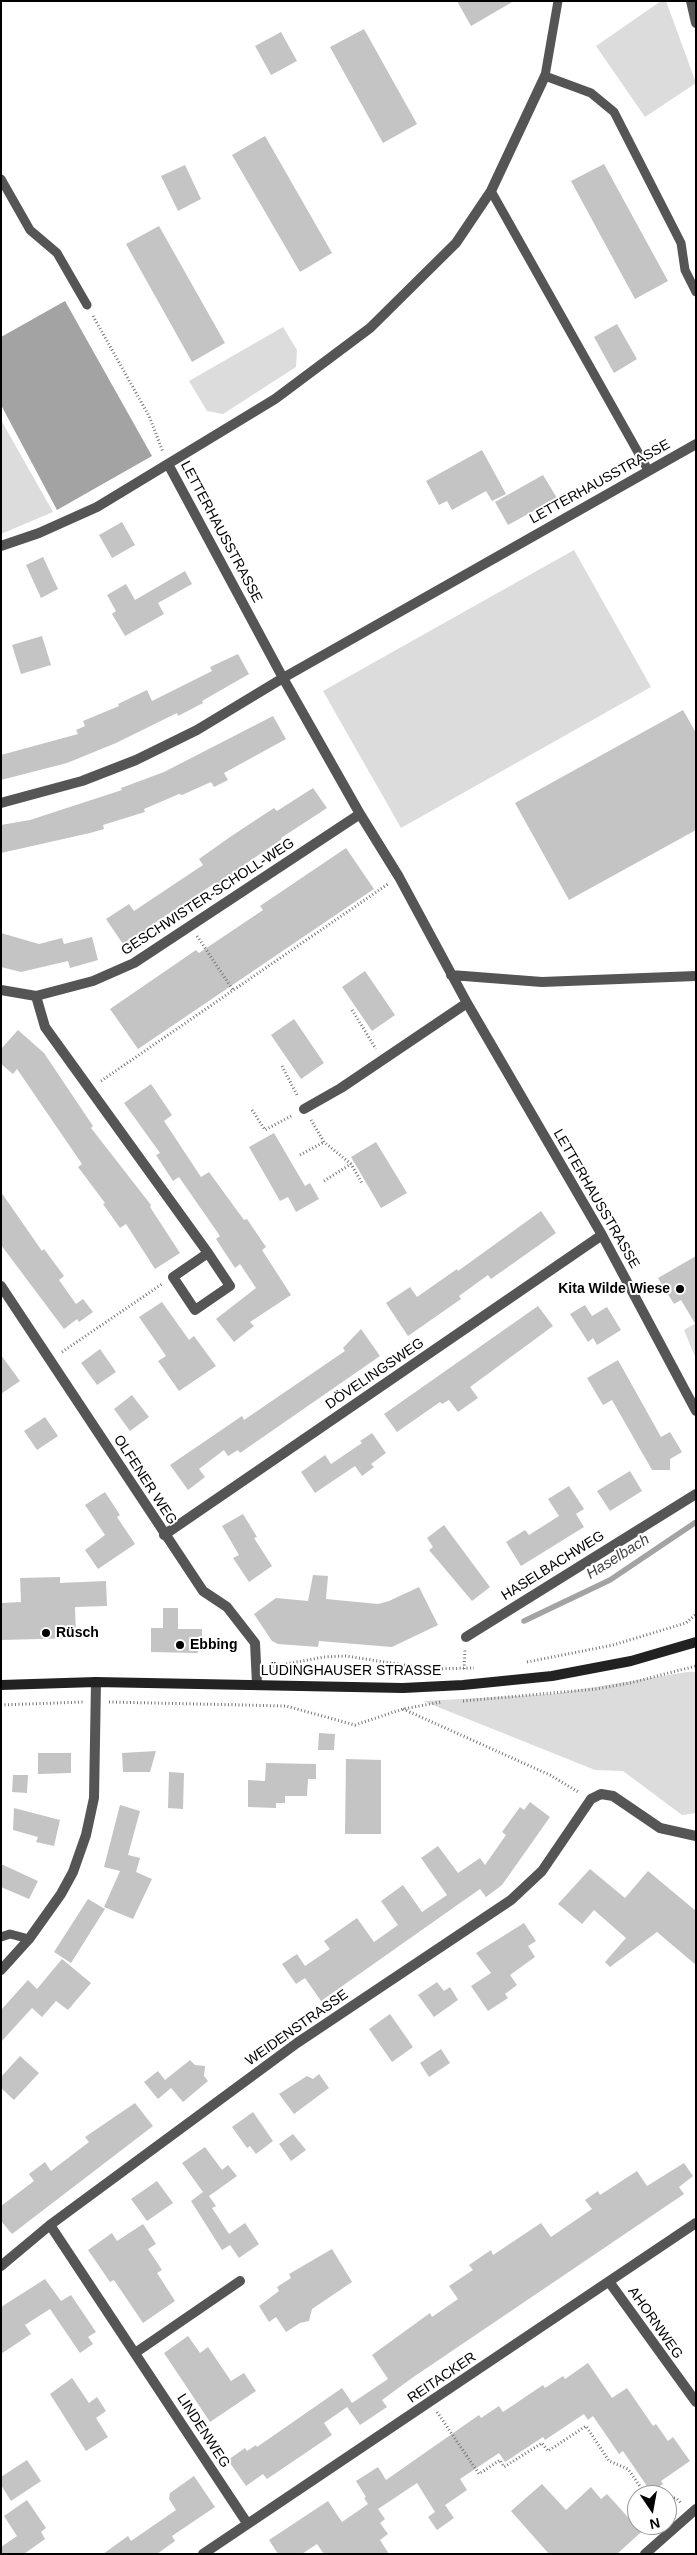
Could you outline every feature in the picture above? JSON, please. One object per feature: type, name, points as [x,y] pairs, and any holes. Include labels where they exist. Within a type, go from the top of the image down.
[{"type":"street","points":[[691,1],[696,23]]},
{"type":"street","name":"LETTERHAUSSTRASSE","points":[[545,76],[491,191],[456,243],[370,328],[275,399],[168,464],[283,678],[360,814],[399,877],[467,1004],[602,1235],[696,1411]]},
{"type":"street","name":"LETTERHAUSSTRASSE","points":[[283,678],[696,444]]},
{"type":"street","points":[[1,546],[39,533],[97,507],[168,464]]},
{"type":"street","points":[[1,803],[82,781],[136,760],[197,730],[283,678]]},
{"type":"street","name":"GESCHWISTER-SCHOLL-WEG","points":[[1,990],[36,996],[93,981],[134,963],[360,814]]},
{"type":"street","points":[[451,975],[542,982],[696,976]]},
{"type":"street","points":[[36,996],[45,1027],[208,1254],[230,1286],[195,1310],[173,1277],[208,1254]]},
{"type":"street","points":[[304,1109],[383,1060],[467,1004]]},
{"type":"street","name":"DÖVELINGSWEG","points":[[164,1535],[602,1235]]},
{"type":"street","name":"OLFENER WEG","points":[[1,1286],[52,1360],[164,1535],[203,1591],[228,1607],[255,1643],[257,1684]]},
{"type":"street","name":"HASELBACHWEG","points":[[466,1637],[696,1494]]},
{"type":"street","name":"LÜDINGHAUSER STRASSE","points":[[1,1685],[96,1682],[403,1688],[463,1685],[552,1676],[631,1661],[696,1642]]},
{"type":"street","points":[[1,1970],[29,1939],[61,1894],[73,1872],[86,1836],[94,1798],[96,1682]]},
{"type":"street","points":[[591,1799],[601,1794],[612,1796],[660,1828],[696,1836]]},
{"type":"street","name":"WEIDENSTRASSE","points":[[1,2266],[50,2225],[297,2043],[511,1900],[542,1871],[591,1799]]},
{"type":"street","name":"REITACKER","points":[[203,2554],[610,2283],[696,2223]]},
{"type":"street","name":"LINDENWEG","points":[[50,2225],[247,2524]]},
{"type":"street","points":[[135,2353],[240,2281]]},
{"type":"street","name":"AHORNWEG","points":[[610,2283],[696,2402]]},
{"type":"street","points":[[645,2554],[696,2509]]},
{"type":"lane","points":[[558,1],[545,76],[591,93],[614,112],[681,243],[685,270],[696,292]]},
{"type":"lane","points":[[1,179],[30,230],[57,253],[87,305]]},
{"type":"lane","points":[[491,191],[648,470]]},
{"type":"lane","points":[[1,1937],[10,1934],[29,1939]]},
{"type":"path","points":[[87,305],[149,416],[168,464]]},
{"type":"path","points":[[89,1089],[399,877]]},
{"type":"path","points":[[190,926],[234,990]]},
{"type":"path","points":[[352,1010],[383,1060]]},
{"type":"path","points":[[282,1066],[304,1109],[324,1142],[351,1164],[362,1183]]},
{"type":"path","points":[[252,1110],[265,1130],[304,1109]]},
{"type":"path","points":[[300,1155],[324,1142]]},
{"type":"path","points":[[324,1181],[351,1164]]},
{"type":"path","points":[[52,1360],[173,1277]]},
{"type":"path","points":[[526,1662],[613,1645],[686,1623],[696,1614]]},
{"type":"path","points":[[463,1685],[466,1637]]},
{"type":"path","points":[[257,1667],[275,1667],[346,1656],[430,1668],[479,1668]]},
{"type":"path","points":[[403,1709],[550,1775],[591,1799]]},
{"type":"path","points":[[430,2402],[479,2474],[500,2460],[504,2467],[542,2443],[548,2451],[586,2426],[609,2461],[628,2469],[639,2485]]},
{"type":"shaded area","points":[[661,1],[666,1],[696,83],[645,117],[596,46]]},
{"type":"shaded area","points":[[65,301],[152,456],[57,510],[1,405],[1,337]]},
{"type":"shaded area","points":[[283,327],[297,350],[296,367],[223,414],[207,411],[189,381]]},
{"type":"shaded area","points":[[1,420],[53,512],[1,534]]},
{"type":"shaded area","points":[[574,550],[651,687],[401,828],[323,691]]},
{"type":"shaded area","points":[[696,1323],[696,1359],[684,1330]]},
{"type":"shaded area","points":[[696,1672],[696,1813],[682,1815],[623,1771],[595,1770],[423,1701],[552,1694]]},
{"type":"building","points":[[457,1],[514,1],[471,26]]},
{"type":"building","points":[[364,29],[417,124],[383,143],[330,47]]},
{"type":"building","points":[[281,32],[297,61],[271,75],[255,46]]},
{"type":"building","points":[[265,136],[332,253],[300,272],[232,155]]},
{"type":"building","points":[[604,164],[668,281],[635,299],[571,181]]},
{"type":"building","points":[[185,165],[201,199],[178,211],[161,176]]},
{"type":"building","points":[[159,226],[225,343],[192,362],[126,244]]},
{"type":"building","points":[[617,324],[637,359],[614,373],[594,337]]},
{"type":"building","points":[[482,450],[506,494],[492,501],[486,491],[452,510],[447,501],[439,505],[426,481]]},
{"type":"building","points":[[543,475],[557,498],[508,525],[495,502]]},
{"type":"building","points":[[122,522],[135,545],[112,558],[99,535]]},
{"type":"building","points":[[43,557],[58,589],[41,598],[26,565]]},
{"type":"building","points":[[185,571],[192,584],[158,603],[164,614],[125,636],[112,614],[116,611],[107,595],[126,584],[135,600]]},
{"type":"building","points":[[42,636],[51,665],[21,674],[12,645]]},
{"type":"building","points":[[238,654],[249,674],[202,701],[203,703],[178,716],[177,713],[116,743],[67,763],[1,780],[1,755],[78,734],[76,730],[85,726],[83,721],[119,706],[118,704],[147,690],[152,701],[212,671],[210,667]]},
{"type":"building","points":[[683,710],[696,733],[696,830],[569,900],[515,803]]},
{"type":"building","points":[[273,716],[286,739],[224,773],[228,780],[214,787],[211,782],[182,795],[179,794],[144,809],[145,812],[103,825],[104,829],[1,853],[1,825],[30,820],[122,790],[121,788],[164,772]]},
{"type":"building","points":[[313,788],[327,808],[281,838],[241,867],[242,869],[216,885],[215,883],[146,929],[148,932],[125,947],[106,919],[129,904],[134,911],[203,865],[199,859],[230,837],[274,808],[277,811]]},
{"type":"building","points":[[346,848],[374,889],[138,1049],[110,1009],[196,950],[199,953],[263,910],[260,906]]},
{"type":"building","points":[[1,933],[39,944],[62,938],[64,944],[92,937],[98,960],[70,968],[68,961],[21,972],[1,967]]},
{"type":"building","points":[[365,971],[395,1015],[372,1031],[342,987]]},
{"type":"building","points":[[294,1019],[324,1063],[301,1079],[271,1035]]},
{"type":"building","points":[[18,1030],[44,1053],[93,1126],[91,1128],[151,1205],[150,1207],[180,1253],[155,1269],[126,1224],[120,1228],[103,1204],[105,1203],[78,1167],[82,1164],[17,1069],[13,1074],[1,1064],[1,1049]]},
{"type":"building","points":[[151,1084],[172,1115],[164,1121],[201,1177],[209,1172],[244,1220],[247,1219],[266,1247],[262,1250],[291,1295],[250,1322],[254,1326],[234,1342],[216,1319],[256,1288],[240,1264],[235,1268],[216,1239],[220,1236],[179,1177],[173,1181],[156,1155],[160,1153],[124,1103]]},
{"type":"building","points":[[274,1133],[305,1186],[310,1183],[319,1199],[296,1212],[288,1197],[280,1201],[249,1147]]},
{"type":"building","points":[[376,1142],[407,1193],[381,1208],[351,1157]]},
{"type":"building","points":[[1,1192],[42,1251],[44,1249],[64,1276],[59,1280],[76,1304],[83,1299],[93,1312],[79,1322],[77,1319],[64,1329],[1,1245]]},
{"type":"building","points":[[541,1211],[556,1233],[491,1279],[488,1275],[459,1296],[461,1299],[408,1336],[386,1303],[410,1287],[417,1297],[457,1269],[458,1271]]},
{"type":"building","name":"Kita Wilde Wiese","points":[[696,1256],[696,1325],[681,1300],[674,1304],[658,1278]]},
{"type":"building","points":[[162,1302],[189,1340],[194,1336],[216,1366],[179,1391],[158,1361],[166,1356],[139,1317]]},
{"type":"building","points":[[585,1305],[592,1316],[607,1307],[621,1330],[597,1345],[593,1338],[588,1342],[570,1314]]},
{"type":"building","points":[[538,1306],[553,1326],[470,1387],[478,1398],[458,1412],[449,1400],[442,1404],[440,1402],[397,1432],[384,1414]]},
{"type":"building","points":[[361,1329],[380,1356],[240,1453],[238,1450],[228,1456],[224,1450],[199,1469],[205,1477],[188,1490],[170,1465],[242,1416],[244,1420],[345,1351],[343,1348]]},
{"type":"building","points":[[100,1349],[116,1372],[97,1385],[81,1363]]},
{"type":"building","points":[[1,1355],[20,1381],[1,1394]]},
{"type":"building","points":[[618,1360],[661,1437],[670,1432],[682,1452],[670,1459],[670,1470],[652,1470],[612,1400],[603,1405],[587,1378]]},
{"type":"building","points":[[132,1395],[149,1417],[130,1431],[114,1409]]},
{"type":"building","points":[[45,1417],[58,1436],[37,1450],[24,1431]]},
{"type":"building","points":[[372,1433],[386,1453],[371,1464],[374,1467],[362,1476],[355,1466],[315,1493],[301,1472],[325,1455],[331,1464],[362,1443],[360,1441]]},
{"type":"building","points":[[630,1471],[642,1491],[610,1511],[597,1491]]},
{"type":"building","points":[[569,1486],[584,1509],[576,1514],[584,1527],[521,1566],[506,1542],[525,1530],[529,1535],[559,1516],[548,1499]]},
{"type":"building","points":[[105,1492],[120,1515],[117,1517],[135,1544],[98,1569],[85,1550],[105,1535],[85,1505]]},
{"type":"building","points":[[243,1514],[257,1537],[254,1538],[272,1566],[249,1582],[233,1558],[239,1555],[222,1526]]},
{"type":"building","points":[[444,1525],[490,1587],[472,1601],[429,1550],[433,1547],[427,1538]]},
{"type":"building","points":[[313,1575],[328,1576],[326,1599],[378,1604],[419,1587],[438,1625],[392,1647],[319,1641],[318,1647],[278,1644],[272,1641],[254,1614],[276,1598],[308,1601]]},
{"type":"building","points":[[60,1577],[60,1583],[106,1581],[107,1606],[75,1607],[76,1638],[1,1640],[1,1603],[21,1602],[20,1578]]},
{"type":"building","points":[[163,1608],[178,1608],[178,1629],[202,1629],[202,1647],[197,1653],[151,1652],[151,1628],[163,1628]]},
{"type":"building","points":[[319,1733],[335,1734],[334,1750],[318,1750]]},
{"type":"building","points":[[156,1751],[150,1772],[123,1772],[122,1753]]},
{"type":"building","points":[[38,1753],[71,1753],[71,1773],[38,1774]]},
{"type":"building","points":[[346,1759],[381,1760],[381,1834],[345,1834]]},
{"type":"building","points":[[266,1763],[316,1764],[316,1779],[308,1779],[307,1796],[285,1796],[285,1803],[276,1803],[276,1808],[248,1807],[248,1780],[265,1781]]},
{"type":"building","points":[[169,1772],[184,1773],[183,1809],[168,1808]]},
{"type":"building","points":[[13,1775],[28,1775],[27,1793],[12,1792]]},
{"type":"building","points":[[530,1802],[550,1817],[502,1885],[486,1897],[480,1889],[321,2001],[305,1978],[296,1984],[282,1964],[297,1954],[305,1966],[330,1949],[324,1941],[357,1918],[374,1942],[398,1925],[381,1901],[403,1885],[422,1912],[447,1895],[421,1858],[438,1846],[458,1873],[480,1858],[485,1865],[506,1835],[502,1832],[520,1807],[524,1810]]},
{"type":"building","points":[[120,1805],[140,1811],[128,1855],[140,1858],[136,1872],[152,1879],[133,1919],[104,1907],[120,1871],[104,1867]]},
{"type":"building","points":[[14,1808],[60,1820],[54,1846],[36,1842],[38,1837],[13,1830]]},
{"type":"building","points":[[1,1864],[38,1881],[29,1899],[1,1887]]},
{"type":"building","points":[[590,1869],[625,1898],[648,1871],[696,1911],[696,1965],[657,1932],[610,1967],[605,1962],[626,1938],[594,1910],[582,1924],[558,1904]]},
{"type":"building","points":[[88,1899],[105,1909],[71,1963],[54,1952]]},
{"type":"building","points":[[524,1923],[536,1941],[528,1946],[535,1957],[510,1975],[517,1985],[505,1994],[508,1998],[488,2011],[471,1986],[491,1973],[476,1953]]},
{"type":"building","points":[[62,1959],[91,1983],[68,2010],[56,2001],[42,2017],[32,2008],[1,2042],[1,2010],[28,1980],[37,1989]]},
{"type":"building","points":[[437,1982],[444,1991],[450,1987],[458,2000],[434,2017],[418,1995]]},
{"type":"building","points":[[390,2014],[413,2047],[392,2062],[369,2029]]},
{"type":"building","points":[[441,2049],[450,2063],[429,2077],[420,2063]]},
{"type":"building","points":[[20,2056],[39,2073],[14,2100],[1,2088],[1,2077]]},
{"type":"building","points":[[190,2060],[195,2065],[205,2066],[204,2076],[208,2081],[183,2102],[171,2088],[158,2099],[144,2082],[158,2071],[165,2080]]},
{"type":"building","points":[[319,2074],[329,2088],[294,2114],[279,2094],[307,2076],[313,2079]]},
{"type":"building","points":[[135,2103],[153,2126],[12,2234],[1,2221],[1,2206],[34,2181],[29,2174],[45,2162],[51,2171],[89,2142],[85,2137]]},
{"type":"building","points":[[253,2112],[273,2141],[256,2154],[250,2146],[247,2148],[232,2127]]},
{"type":"building","points":[[293,2134],[306,2150],[291,2161],[279,2144]]},
{"type":"building","points":[[205,2147],[222,2170],[228,2165],[237,2176],[209,2196],[216,2206],[212,2208],[229,2234],[245,2223],[259,2244],[239,2258],[230,2245],[222,2250],[191,2201],[203,2192],[182,2163]]},
{"type":"building","points":[[684,2163],[693,2176],[679,2187],[684,2194],[412,2378],[382,2400],[387,2407],[360,2425],[347,2407],[324,2423],[332,2435],[267,2479],[263,2474],[246,2486],[228,2460],[245,2448],[247,2451],[256,2445],[257,2447],[342,2388],[352,2403],[388,2379],[372,2355],[430,2313],[432,2317],[458,2299],[449,2286],[473,2270],[469,2265],[491,2250],[493,2255],[541,2223],[551,2237],[592,2209],[585,2200],[598,2191],[600,2195],[637,2171],[647,2186]]},
{"type":"building","points":[[157,2181],[173,2203],[147,2221],[131,2199]]},
{"type":"building","points":[[143,2224],[156,2244],[148,2249],[162,2270],[157,2273],[175,2301],[143,2323],[114,2280],[110,2282],[88,2250],[112,2233],[117,2241]]},
{"type":"building","points":[[332,2249],[352,2282],[312,2309],[309,2321],[300,2323],[286,2332],[276,2317],[269,2322],[259,2306],[279,2291],[277,2287],[291,2278],[289,2274]]},
{"type":"building","points":[[45,2279],[61,2301],[71,2295],[96,2332],[88,2337],[93,2344],[80,2353],[50,2309],[25,2325],[31,2334],[1,2354],[1,2307]]},
{"type":"building","points":[[188,2336],[200,2353],[208,2347],[231,2381],[244,2373],[256,2391],[210,2422],[164,2353]]},
{"type":"building","points":[[588,2363],[612,2398],[627,2388],[653,2426],[656,2424],[668,2441],[673,2437],[690,2461],[661,2481],[663,2484],[662,2485],[646,2485],[623,2451],[619,2454],[593,2416],[588,2420],[584,2414],[545,2440],[543,2437],[505,2462],[499,2453],[460,2479],[467,2490],[435,2512],[417,2483],[378,2509],[385,2519],[380,2523],[388,2534],[380,2540],[389,2554],[324,2554],[317,2544],[302,2554],[278,2554],[269,2540],[328,2501],[342,2522],[368,2504],[356,2481],[378,2467],[386,2480],[479,2415],[481,2418],[499,2406],[503,2412],[543,2385],[545,2388],[563,2376],[565,2379]]},
{"type":"building","points":[[72,2378],[89,2403],[97,2397],[106,2411],[96,2418],[108,2437],[86,2451],[50,2394]]},
{"type":"building","points":[[27,2460],[41,2481],[11,2501],[1,2485],[1,2477]]},
{"type":"building","points":[[194,2476],[215,2507],[172,2536],[175,2541],[157,2554],[103,2554],[128,2536],[131,2541],[176,2510],[169,2499],[170,2493]]},
{"type":"building","points":[[542,2484],[566,2510],[591,2487],[601,2499],[607,2494],[627,2516],[627,2535],[638,2535],[617,2554],[549,2554],[511,2511]]},
{"type":"building","points":[[27,2500],[46,2528],[41,2532],[45,2539],[24,2554],[1,2554],[1,2547],[17,2536],[4,2516]]},
{"type":"building","points":[[445,2505],[454,2518],[437,2530],[428,2517]]},
{"type":"waterway","name":"Haselbach","points":[[524,1621],[610,1580],[696,1522]]},
{"type":"place","name":"Kita Wilde Wiese","points":[[680,1289]]},
{"type":"place","name":"Rüsch","points":[[46,1633]]},
{"type":"place","name":"Ebbing","points":[[180,1645]]}]
